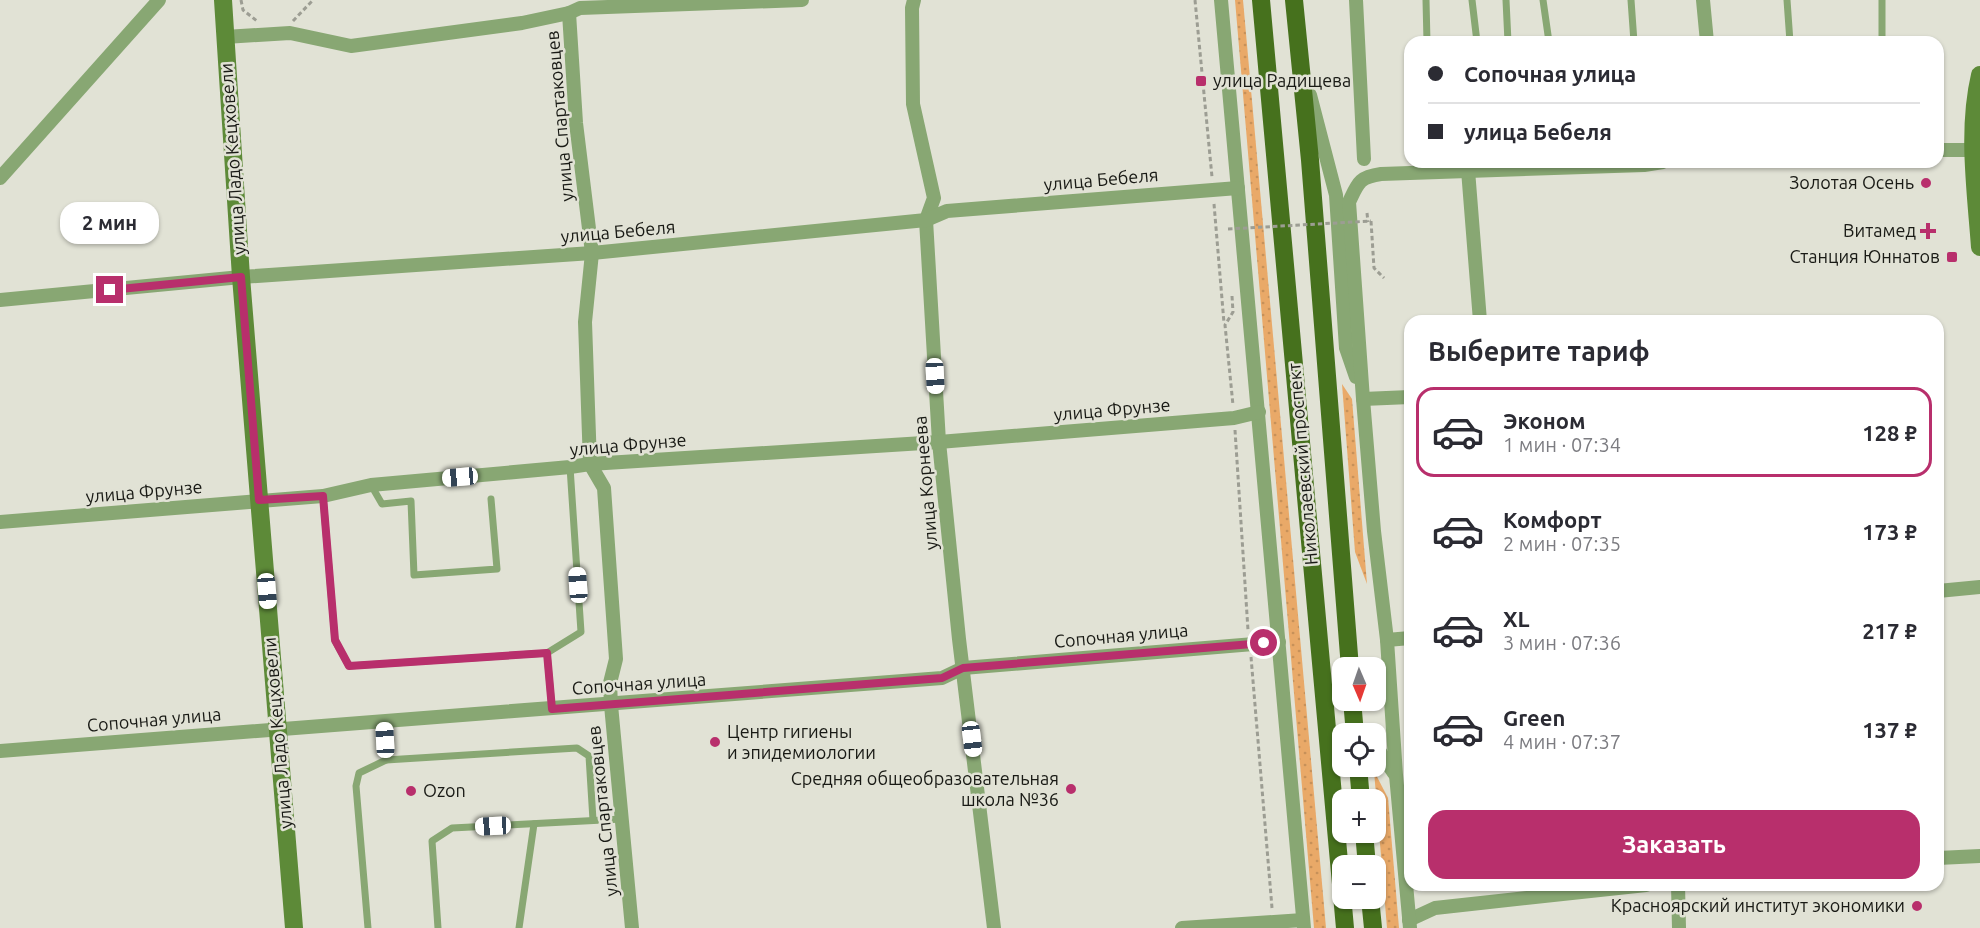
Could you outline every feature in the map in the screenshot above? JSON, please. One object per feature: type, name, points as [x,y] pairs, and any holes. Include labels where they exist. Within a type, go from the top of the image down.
[{"type":"main road","name":"улица Ладо Кецховели","points":[[223,0],[241,277],[294,928]]},
{"type":"main road","name":"Николаевский проспект","points":[[1261,0],[1345,928]]},
{"type":"main road","name":"Николаевский проспект","points":[[1294,0],[1311,172],[1349,657]]},
{"type":"main road","points":[[1980,75],[1977,86],[1973,150],[1980,247]]},
{"type":"main road","points":[[1371,909],[1373,928]]},
{"type":"street","points":[[0,178],[159,0]]},
{"type":"street","points":[[225,37],[290,33],[351,46],[522,23],[569,13],[580,8],[802,0]]},
{"type":"street","name":"улица Корнеева","points":[[914,0],[912,8],[913,104],[934,198],[926,220],[939,442],[994,928]]},
{"type":"street","points":[[1182,928],[1304,924],[1221,0]]},
{"type":"street","points":[[1356,0],[1364,159]]},
{"type":"street","points":[[1703,0],[1706,36]]},
{"type":"street","name":"улица Спартаковцев","points":[[569,13],[576,123],[592,253],[585,322],[590,464],[603,488],[616,659],[610,683],[611,705],[633,928]]},
{"type":"street","points":[[1298,48],[1336,195],[1346,348],[1363,399]]},
{"type":"street","points":[[1944,150],[1973,150]]},
{"type":"street","points":[[1404,867],[1387,640],[1374,531],[1363,399],[1349,202],[1363,178],[1381,174],[1479,168]]},
{"type":"street","points":[[1468,170],[1480,315]]},
{"type":"street","name":"улица Бебеля","points":[[0,300],[241,277],[592,253],[926,220],[947,211],[1238,188]]},
{"type":"street","points":[[1363,399],[1404,397]]},
{"type":"street","name":"улица Фрунзе","points":[[0,522],[323,496],[371,486],[590,464],[939,442],[1234,418],[1259,412]]},
{"type":"street","points":[[1944,590],[1980,587]]},
{"type":"street","points":[[1387,640],[1404,639]]},
{"type":"street","name":"Сопочная улица","points":[[0,751],[278,727],[611,705],[942,678],[963,668],[1279,642]]},
{"type":"street","points":[[1386,760],[1396,775]]},
{"type":"street","points":[[1944,858],[1980,856]]},
{"type":"street","points":[[1406,891],[1409,924],[1435,908],[1591,891]]},
{"type":"street","points":[[1678,891],[1679,928]]},
{"type":"lane","points":[[1426,0],[1427,36]]},
{"type":"lane","points":[[1472,0],[1476,36]]},
{"type":"lane","points":[[1506,0],[1508,36]]},
{"type":"lane","points":[[1543,0],[1548,36]]},
{"type":"lane","points":[[1631,0],[1634,36]]},
{"type":"lane","points":[[1787,0],[1790,36]]},
{"type":"lane","points":[[1882,0],[1882,36]]},
{"type":"lane","points":[[323,496],[335,640],[349,666],[547,653],[581,632],[570,467]]},
{"type":"lane","points":[[371,486],[382,504],[411,501],[414,575],[497,569],[491,499]]},
{"type":"lane","points":[[547,653],[552,709]]},
{"type":"lane","points":[[384,720],[386,760]]},
{"type":"lane","points":[[368,928],[356,786],[359,773],[386,760],[577,748],[590,756],[593,820]]},
{"type":"lane","points":[[438,928],[432,841],[452,828],[622,819]]},
{"type":"lane","points":[[519,928],[534,824]]},
{"type":"path","points":[[241,0],[243,9],[256,21],[266,21]]},
{"type":"path","points":[[285,21],[294,21],[313,0]]},
{"type":"path","points":[[1195,0],[1212,177]]},
{"type":"path","points":[[1214,204],[1233,405]]},
{"type":"path","points":[[1368,213],[1374,268],[1384,278]]},
{"type":"path","points":[[1228,229],[1370,221]]},
{"type":"path","points":[[1225,325],[1233,312]]},
{"type":"path","points":[[1235,428],[1248,632]]},
{"type":"path","points":[[1250,656],[1272,912]]},
{"type":"shaded area","points":[[1235,0],[1243,0],[1326,928],[1314,928]]},
{"type":"shaded area","points":[[1342,384],[1352,399],[1367,584],[1355,552]]},
{"type":"shaded area","points":[[1374,777],[1377,777],[1383,789],[1375,789]]},
{"type":"shaded area","points":[[1386,794],[1399,928],[1387,928],[1386,855],[1381,855],[1380,843],[1386,843]]},
{"type":"place","name":"улица Радищева","points":[[1201,81]]},
{"type":"place","name":"Золотая Осень","points":[[1926,183]]},
{"type":"place","name":"Витамед","points":[[1928,231]]},
{"type":"place","name":"Станция Юннатов","points":[[1952,257]]},
{"type":"place","name":"Центр гигиены и эпидемиологии","points":[[715,742]]},
{"type":"place","name":"Средняя общеобразовательная школа №36","points":[[1071,789]]},
{"type":"place","name":"Ozon","points":[[411,791]]},
{"type":"place","name":"Красноярский институт экономики","points":[[1917,906]]},
{"type":"route","points":[[110,290],[241,277],[259,500],[323,496],[335,640],[349,666],[547,653],[552,709],[942,678],[963,668],[1264,643]]}]
